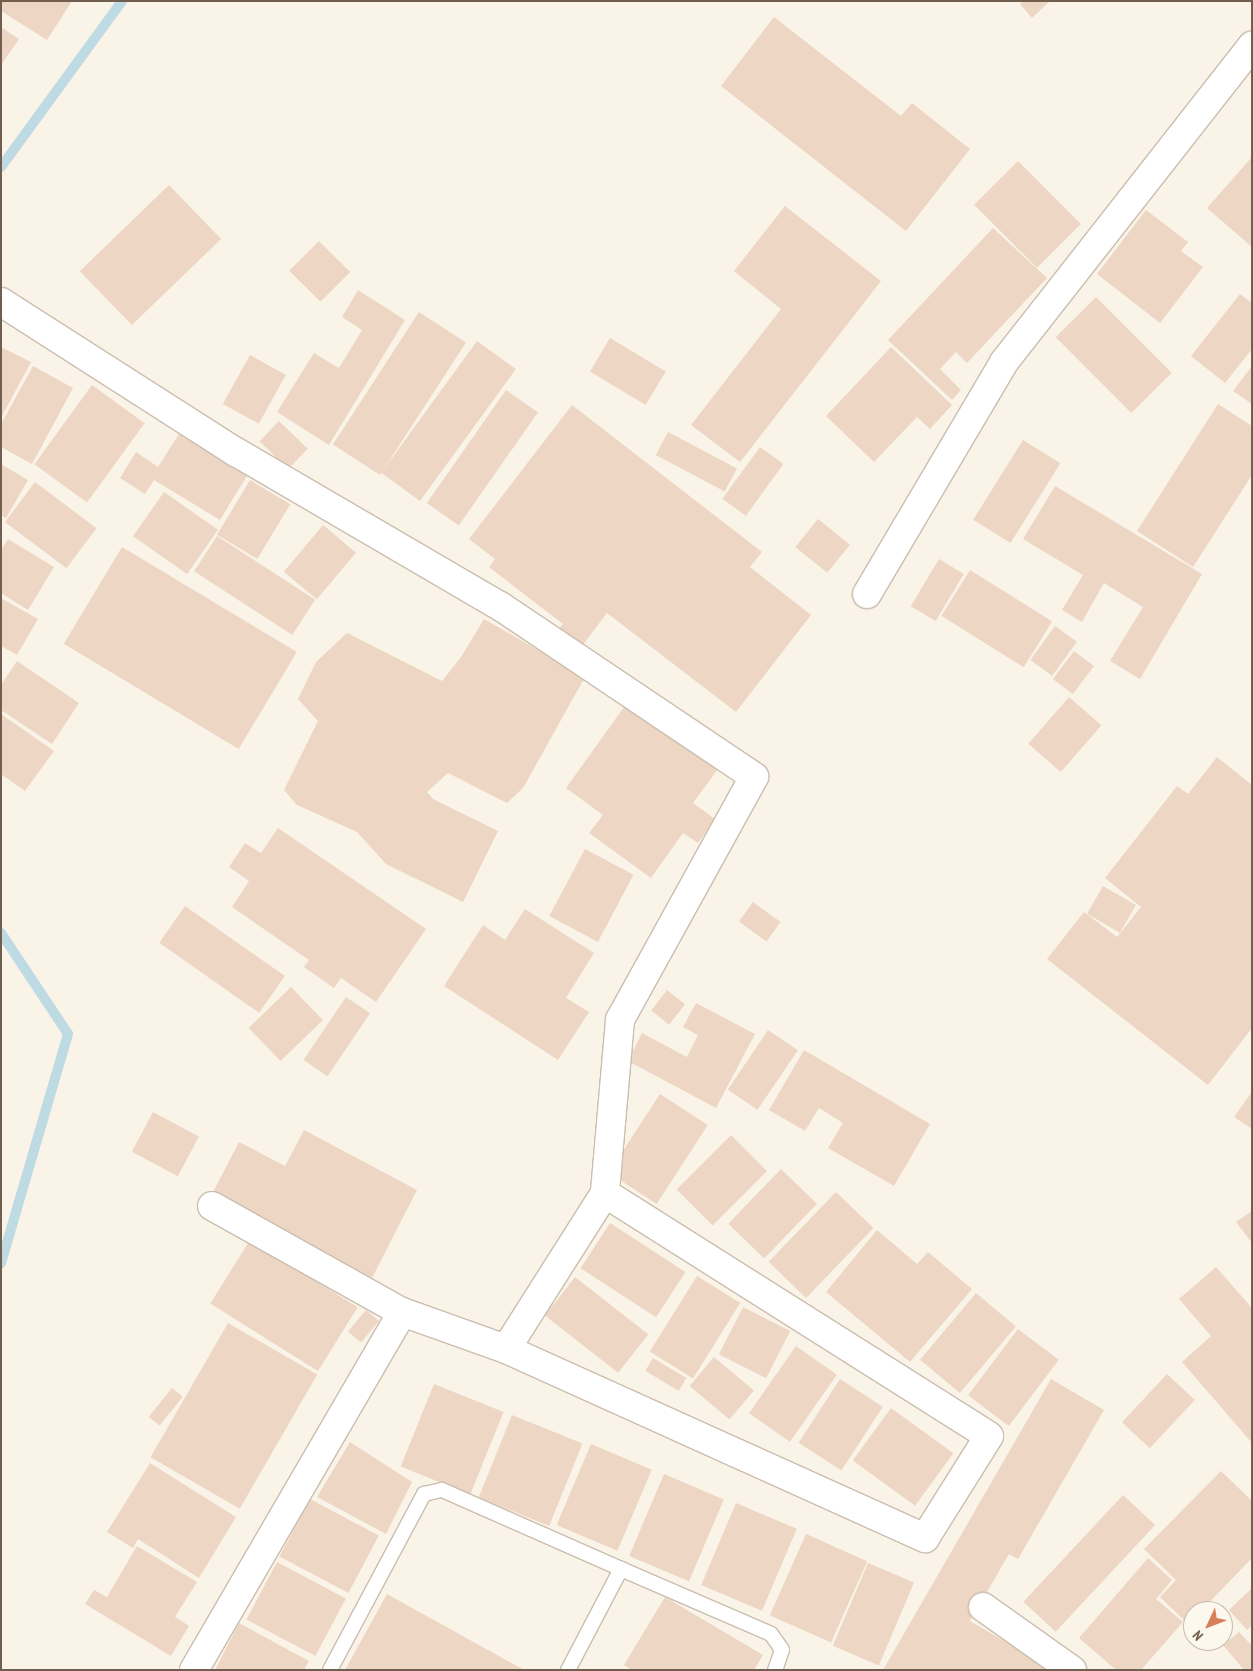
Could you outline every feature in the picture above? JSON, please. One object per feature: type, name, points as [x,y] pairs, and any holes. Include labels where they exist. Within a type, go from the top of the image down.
[{"type":"street","points":[[867,594],[1004,362],[1252,46]]},
{"type":"street","points":[[1,302],[236,452],[500,606],[754,777],[620,1020],[605,1193],[506,1349]]},
{"type":"street","points":[[212,1206],[402,1312],[506,1349],[925,1538],[989,1436],[605,1193]]},
{"type":"street","points":[[194,1670],[402,1312]]},
{"type":"street","points":[[984,1607],[1072,1670]]},
{"type":"lane","points":[[330,1670],[424,1494],[442,1490],[771,1634],[782,1650],[775,1670]]},
{"type":"lane","points":[[568,1670],[621,1569]]},
{"type":"building","points":[[1,1],[72,1],[47,40],[1,11]]},
{"type":"building","points":[[1023,1],[1050,1],[1032,18],[1020,4]]},
{"type":"building","points":[[774,17],[901,116],[912,103],[970,149],[906,231],[721,86]]},
{"type":"building","points":[[1,27],[19,39],[1,65]]},
{"type":"building","points":[[1252,157],[1252,247],[1207,208]]},
{"type":"building","points":[[1018,161],[1081,224],[1037,268],[974,205]]},
{"type":"building","points":[[169,185],[221,239],[132,325],[80,271]]},
{"type":"building","points":[[785,206],[881,281],[740,462],[691,425],[781,309],[734,271]]},
{"type":"building","points":[[1146,210],[1188,242],[1181,251],[1203,267],[1160,323],[1097,274]]},
{"type":"building","points":[[993,228],[1047,278],[967,363],[956,352],[940,369],[961,390],[952,400],[888,340]]},
{"type":"building","points":[[319,241],[350,272],[320,302],[289,271]]},
{"type":"building","points":[[358,290],[405,320],[329,445],[277,412],[314,353],[339,368],[362,330],[342,317]]},
{"type":"building","points":[[1240,294],[1252,303],[1252,349],[1225,383],[1191,356]]},
{"type":"building","points":[[1096,297],[1172,373],[1131,413],[1056,337]]},
{"type":"building","points":[[419,312],[466,342],[380,475],[333,445]]},
{"type":"building","points":[[610,338],[666,371],[646,405],[590,371]]},
{"type":"building","points":[[477,341],[516,369],[420,501],[381,473]]},
{"type":"building","points":[[1,347],[31,362],[1,418]]},
{"type":"building","points":[[891,347],[952,405],[930,429],[917,417],[874,462],[826,416]]},
{"type":"building","points":[[250,355],[286,375],[259,424],[223,404]]},
{"type":"building","points":[[33,366],[73,388],[32,464],[1,447],[1,424]]},
{"type":"building","points":[[1252,366],[1252,404],[1233,391]]},
{"type":"building","points":[[92,385],[145,423],[87,502],[34,464]]},
{"type":"building","points":[[506,390],[538,412],[459,525],[427,503]]},
{"type":"building","points":[[1218,404],[1252,426],[1252,475],[1193,567],[1137,531]]},
{"type":"building","points":[[572,405],[762,552],[750,567],[811,615],[736,712],[607,613],[576,654],[553,636],[563,624],[489,567],[495,559],[469,539]]},
{"type":"building","points":[[279,421],[308,449],[288,469],[260,441]]},
{"type":"building","points":[[182,429],[250,471],[220,520],[154,480],[145,494],[120,478],[136,452],[158,467]]},
{"type":"building","points":[[668,432],[737,469],[725,492],[656,455]]},
{"type":"building","points":[[1023,440],[1060,463],[1011,543],[973,520]]},
{"type":"building","points":[[760,447],[783,464],[746,516],[722,499]]},
{"type":"building","points":[[1,464],[28,480],[6,518],[1,515]]},
{"type":"building","points":[[250,480],[290,504],[257,559],[217,535]]},
{"type":"building","points":[[35,482],[96,528],[66,568],[5,522]]},
{"type":"building","points":[[1055,486],[1202,574],[1140,679],[1110,661],[1143,607],[1104,583],[1082,622],[1062,610],[1083,575],[1023,539]]},
{"type":"building","points":[[164,492],[218,530],[187,574],[133,536]]},
{"type":"building","points":[[818,519],[850,545],[827,573],[795,547]]},
{"type":"building","points":[[323,525],[356,553],[317,599],[284,572]]},
{"type":"building","points":[[217,536],[315,600],[292,635],[194,571]]},
{"type":"building","points":[[8,539],[54,567],[28,610],[1,593],[1,550]]},
{"type":"building","points":[[122,547],[297,652],[239,749],[64,644]]},
{"type":"building","points":[[939,559],[964,574],[936,621],[911,606]]},
{"type":"building","points":[[970,570],[1052,621],[1024,667],[941,616]]},
{"type":"building","points":[[1,598],[38,619],[17,655],[1,646]]},
{"type":"building","points":[[484,619],[585,677],[523,788],[507,803],[448,773],[427,792],[433,799],[498,831],[463,902],[386,864],[357,832],[297,805],[284,790],[318,721],[298,699],[316,662],[347,633],[442,681],[461,657]]},
{"type":"building","points":[[1055,626],[1077,642],[1052,676],[1030,660]]},
{"type":"building","points":[[1074,651],[1094,666],[1073,694],[1053,679]]},
{"type":"building","points":[[17,661],[79,703],[52,744],[1,710],[1,685]]},
{"type":"building","points":[[1069,697],[1101,725],[1061,772],[1028,744]]},
{"type":"building","points":[[627,703],[718,769],[693,803],[715,819],[698,843],[683,833],[651,878],[589,833],[603,815],[566,788]]},
{"type":"building","points":[[1,714],[54,751],[25,791],[1,774]]},
{"type":"building","points":[[1217,757],[1252,785],[1252,1028],[1208,1085],[1047,959],[1084,912],[1117,937],[1141,907],[1105,878],[1177,786],[1188,794]]},
{"type":"building","points":[[278,828],[426,929],[376,1002],[341,978],[334,988],[304,967],[309,960],[232,907],[249,881],[229,867],[245,843],[261,853]]},
{"type":"building","points":[[585,849],[634,875],[598,942],[549,916]]},
{"type":"building","points":[[1103,886],[1136,905],[1120,933],[1087,914]]},
{"type":"building","points":[[753,902],[781,922],[766,941],[739,921]]},
{"type":"building","points":[[185,906],[285,976],[259,1013],[159,943]]},
{"type":"building","points":[[525,909],[594,953],[566,998],[589,1012],[558,1060],[444,986],[483,925],[505,940]]},
{"type":"building","points":[[291,987],[323,1020],[281,1061],[249,1028]]},
{"type":"building","points":[[667,990],[685,1004],[669,1025],[651,1010]]},
{"type":"building","points":[[346,997],[370,1013],[328,1076],[304,1060]]},
{"type":"building","points":[[696,1003],[755,1034],[716,1108],[628,1061],[642,1033],[687,1057],[698,1035],[683,1027]]},
{"type":"building","points":[[768,1030],[798,1050],[758,1110],[728,1090]]},
{"type":"building","points":[[804,1050],[930,1124],[894,1186],[828,1148],[843,1123],[819,1108],[805,1131],[769,1110]]},
{"type":"building","points":[[1252,1092],[1252,1129],[1234,1117]]},
{"type":"building","points":[[660,1094],[708,1125],[657,1204],[609,1173]]},
{"type":"building","points":[[153,1112],[199,1136],[178,1176],[132,1152]]},
{"type":"building","points":[[304,1130],[417,1190],[372,1278],[212,1194],[239,1142],[285,1166]]},
{"type":"building","points":[[731,1135],[767,1171],[713,1226],[677,1189]]},
{"type":"building","points":[[781,1169],[817,1204],[764,1258],[728,1224]]},
{"type":"building","points":[[836,1192],[873,1228],[806,1298],[769,1262]]},
{"type":"building","points":[[1252,1211],[1252,1243],[1236,1222]]},
{"type":"building","points":[[610,1223],[685,1272],[656,1317],[581,1268]]},
{"type":"building","points":[[877,1230],[917,1264],[928,1252],[972,1289],[910,1362],[826,1292]]},
{"type":"building","points":[[250,1240],[358,1307],[318,1371],[210,1304]]},
{"type":"building","points":[[1216,1267],[1252,1308],[1252,1443],[1182,1362],[1211,1336],[1179,1299]]},
{"type":"building","points":[[697,1276],[740,1303],[693,1379],[650,1351]]},
{"type":"building","points":[[575,1277],[648,1334],[618,1373],[545,1316]]},
{"type":"building","points":[[976,1293],[1016,1326],[960,1393],[920,1360]]},
{"type":"building","points":[[743,1307],[790,1331],[766,1378],[719,1354]]},
{"type":"building","points":[[366,1310],[379,1321],[361,1342],[348,1331]]},
{"type":"building","points":[[228,1323],[317,1374],[240,1509],[150,1457]]},
{"type":"building","points":[[1018,1329],[1059,1360],[1009,1426],[968,1395]]},
{"type":"building","points":[[796,1346],[837,1375],[790,1442],[749,1413]]},
{"type":"building","points":[[714,1357],[754,1390],[729,1420],[690,1386]]},
{"type":"building","points":[[653,1358],[686,1378],[679,1391],[645,1371]]},
{"type":"building","points":[[1167,1374],[1195,1400],[1150,1448],[1122,1422]]},
{"type":"building","points":[[840,1379],[883,1407],[841,1471],[799,1443]]},
{"type":"building","points":[[1051,1379],[1104,1410],[1018,1559],[1009,1554],[970,1621],[1054,1670],[883,1670]]},
{"type":"building","points":[[434,1384],[504,1412],[470,1495],[401,1467]]},
{"type":"building","points":[[172,1388],[183,1397],[160,1426],[149,1417]]},
{"type":"building","points":[[891,1408],[953,1453],[915,1506],[853,1461]]},
{"type":"building","points":[[512,1415],[582,1443],[549,1526],[479,1498]]},
{"type":"building","points":[[350,1442],[412,1482],[386,1534],[317,1497]]},
{"type":"building","points":[[591,1444],[652,1470],[617,1551],[557,1525]]},
{"type":"building","points":[[150,1463],[236,1517],[199,1578],[138,1539],[133,1548],[107,1532]]},
{"type":"building","points":[[1221,1471],[1252,1501],[1252,1558],[1211,1601],[1183,1601],[1183,1619],[1160,1597],[1176,1580],[1144,1549]]},
{"type":"building","points":[[664,1474],[724,1499],[689,1581],[629,1556]]},
{"type":"building","points":[[1123,1495],[1155,1525],[1056,1632],[1023,1602]]},
{"type":"building","points":[[310,1499],[379,1536],[348,1593],[279,1556]]},
{"type":"building","points":[[736,1503],[797,1529],[762,1611],[701,1585]]},
{"type":"building","points":[[806,1534],[867,1561],[831,1643],[770,1615]]},
{"type":"building","points":[[137,1546],[197,1582],[175,1617],[189,1626],[171,1656],[85,1604],[94,1590],[107,1597]]},
{"type":"building","points":[[1148,1558],[1172,1580],[1156,1599],[1183,1622],[1141,1670],[1116,1670],[1079,1638]]},
{"type":"building","points":[[277,1562],[346,1599],[315,1656],[246,1619]]},
{"type":"building","points":[[868,1563],[914,1583],[879,1665],[833,1646]]},
{"type":"building","points":[[1252,1588],[1252,1625],[1247,1630],[1233,1614],[1233,1606]]},
{"type":"building","points":[[387,1594],[524,1670],[345,1670]]},
{"type":"building","points":[[665,1597],[763,1655],[754,1670],[632,1670],[624,1665]]},
{"type":"building","points":[[239,1623],[309,1661],[304,1670],[215,1670]]},
{"type":"building","points":[[1239,1632],[1252,1646],[1252,1670],[1244,1670],[1228,1651],[1233,1651],[1233,1637]]},
{"type":"waterway","points":[[1,167],[122,1]]},
{"type":"waterway","points":[[1,933],[68,1034],[1,1263]]}]
